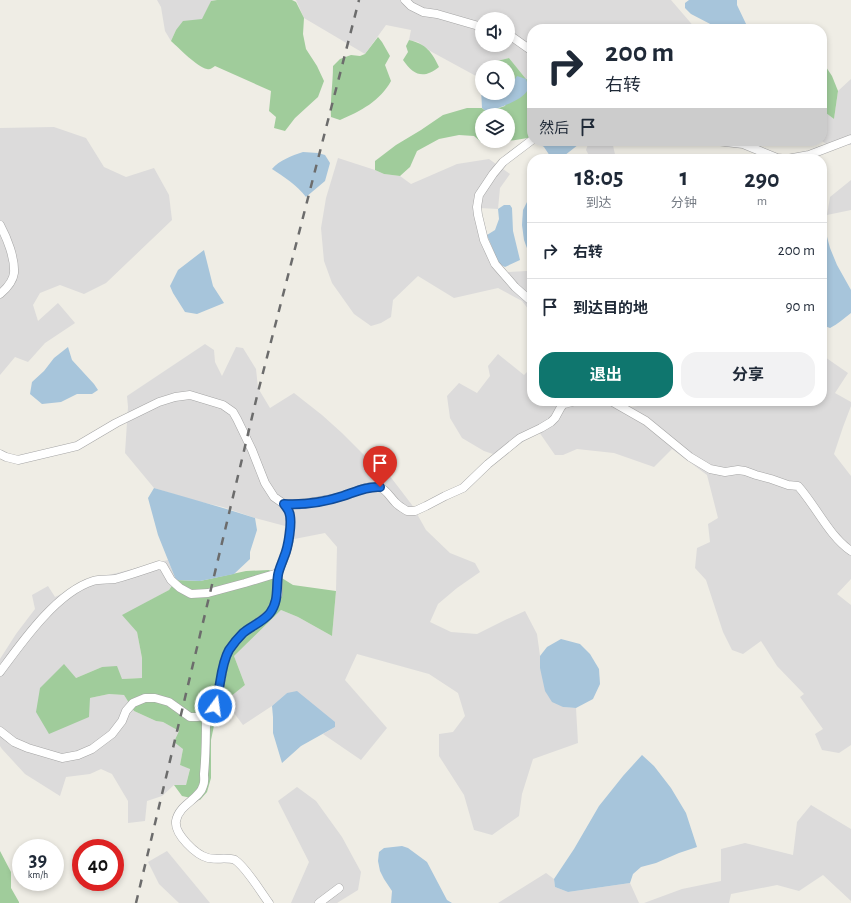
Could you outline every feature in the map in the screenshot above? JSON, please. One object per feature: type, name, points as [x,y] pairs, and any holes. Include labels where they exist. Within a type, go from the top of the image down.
[{"type":"street","points":[[405,0],[411,6],[423,12],[437,14],[475,25]]},
{"type":"street","points":[[515,39],[527,47]]},
{"type":"street","points":[[812,154],[851,139]]},
{"type":"street","points":[[527,144],[503,162],[493,174],[479,195],[477,208],[484,240],[495,264],[514,287],[527,298]]},
{"type":"street","points":[[748,146],[767,154]]},
{"type":"street","points":[[0,225],[10,249],[14,274],[6,289],[0,294]]},
{"type":"street","points":[[0,454],[18,460],[77,446],[116,423],[159,402],[190,395],[223,405],[233,412],[252,450],[265,483],[274,497],[284,504],[290,513],[289,542],[278,573],[278,594],[274,605],[270,613],[243,633],[229,650],[224,662],[215,706],[206,716],[190,717],[169,702],[155,698],[145,698],[133,703],[126,711],[122,721],[112,734],[92,749],[78,756],[62,758],[28,748],[14,742],[0,731]]},
{"type":"street","points":[[284,504],[298,505],[318,502],[373,487],[380,487],[395,502],[407,511],[415,510],[462,488],[488,464],[520,438],[541,428],[556,418],[562,406]]},
{"type":"street","points":[[620,406],[646,421],[690,457],[710,469],[725,472],[738,470],[745,471],[788,485],[798,486],[839,542],[851,551]]},
{"type":"street","points":[[0,672],[48,612],[77,589],[94,581],[113,579],[158,565],[163,566],[171,580],[190,594],[208,593],[278,573]]},
{"type":"street","points":[[206,716],[206,759],[204,786],[199,794],[178,814],[176,823],[177,827],[186,842],[198,854],[208,858],[230,858],[236,861],[243,868],[268,903]]},
{"type":"street","points":[[319,903],[339,888]]},
{"type":"shaded area","points":[[157,0],[217,0],[211,1],[203,19],[176,30],[171,41],[165,31],[161,7]]},
{"type":"shaded area","points":[[296,0],[671,0],[692,24],[527,24],[527,79],[515,65],[515,60],[511,60],[509,58],[501,60],[475,60],[475,75],[430,51],[418,42],[409,40],[411,30],[386,25],[365,54],[304,18]]},
{"type":"shaded area","points":[[851,79],[851,145],[827,144],[827,114],[834,119],[838,91]]},
{"type":"shaded area","points":[[54,127],[86,138],[104,167],[126,177],[154,168],[169,195],[172,220],[106,283],[84,294],[60,285],[40,293],[33,305],[38,321],[58,303],[75,323],[45,343],[28,362],[15,357],[0,375],[0,128]]},
{"type":"shaded area","points":[[587,146],[613,146],[615,154],[588,154],[586,150]]},
{"type":"shaded area","points":[[338,158],[384,174],[400,176],[411,184],[457,164],[489,159],[510,174],[500,188],[498,209],[480,208],[487,234],[499,264],[507,272],[527,271],[527,308],[522,301],[498,288],[454,298],[418,276],[393,300],[391,317],[381,323],[371,326],[354,314],[332,283],[324,261],[321,228],[326,198]]},
{"type":"shaded area","points":[[851,180],[851,210],[827,215],[830,197]]},
{"type":"shaded area","points":[[205,344],[214,350],[215,362],[222,376],[236,347],[243,348],[256,369],[258,388],[270,408],[294,393],[322,415],[364,455],[383,467],[412,505],[426,530],[450,553],[475,563],[480,572],[457,588],[438,604],[430,622],[451,632],[477,634],[525,611],[537,634],[540,668],[563,707],[576,708],[578,743],[533,759],[522,794],[519,816],[492,835],[474,830],[464,795],[439,756],[439,734],[453,732],[465,716],[458,693],[429,674],[357,654],[345,680],[387,728],[361,760],[323,734],[335,727],[287,693],[272,706],[243,725],[225,701],[245,685],[234,656],[281,610],[298,617],[332,636],[336,591],[337,547],[325,533],[284,541],[285,526],[154,488],[125,453],[128,407],[127,396]]},
{"type":"shaded area","points":[[498,354],[524,375],[527,372],[527,406],[827,406],[827,358],[848,373],[835,393],[851,402],[851,406],[834,454],[851,476],[851,579],[837,594],[851,605],[851,745],[839,753],[822,750],[815,734],[823,729],[800,697],[804,694],[777,666],[761,641],[743,654],[732,650],[723,632],[706,580],[695,568],[697,548],[710,542],[708,524],[718,518],[707,475],[672,449],[654,467],[614,453],[577,449],[563,455],[555,455],[539,432],[502,457],[484,451],[462,438],[450,418],[447,396],[459,383],[477,393],[490,376],[488,366]]},
{"type":"shaded area","points":[[168,560],[176,580],[169,590],[149,601],[137,632],[142,658],[142,678],[122,679],[102,667],[76,678],[90,698],[109,694],[124,695],[134,711],[156,721],[163,722],[179,731],[183,749],[180,765],[190,768],[186,785],[174,785],[162,796],[147,801],[145,821],[128,823],[128,801],[112,774],[101,769],[90,774],[66,777],[60,796],[25,774],[2,749],[0,746],[0,659],[16,634],[35,609],[32,595],[48,586],[55,597],[88,581]]},
{"type":"shaded area","points":[[297,787],[316,801],[342,837],[361,872],[358,890],[337,903],[291,903],[309,862],[278,801]]},
{"type":"shaded area","points":[[811,805],[851,829],[851,901],[823,875],[799,891],[777,885],[731,894],[729,903],[644,903],[682,889],[721,881],[721,849],[745,843],[793,855],[797,822]]},
{"type":"shaded area","points":[[167,851],[210,903],[179,903],[159,884],[148,862]]},
{"type":"shaded area","points":[[546,873],[554,879],[555,887],[568,892],[630,883],[639,903],[498,903]]},
{"type":"green space","points":[[292,0],[296,2],[304,18],[303,34],[306,49],[317,66],[324,81],[318,97],[295,118],[285,131],[274,128],[276,117],[269,111],[271,91],[215,66],[211,69],[203,68],[171,41],[176,30],[183,21],[202,19],[211,1]]},
{"type":"green space","points":[[378,37],[390,56],[385,65],[391,81],[387,88],[376,100],[355,113],[340,120],[331,117],[333,66],[340,59],[351,55],[360,56],[365,54]]},
{"type":"green space","points":[[409,40],[428,49],[439,67],[434,71],[424,74],[411,70],[403,60],[408,52],[406,46]]},
{"type":"green space","points":[[515,65],[527,79],[527,138],[515,140],[515,108],[499,108],[505,106],[507,100],[515,100]]},
{"type":"green space","points":[[827,68],[838,91],[834,119],[827,114]]},
{"type":"green space","points":[[467,108],[475,108],[475,137],[459,135],[439,139],[417,151],[410,167],[400,176],[384,174],[375,170],[375,161],[396,145],[443,115]]},
{"type":"green space","points":[[269,570],[293,585],[336,591],[332,636],[298,617],[281,610],[234,656],[245,685],[225,701],[216,716],[211,740],[211,778],[207,792],[200,800],[182,796],[174,785],[186,785],[190,769],[180,765],[183,749],[174,742],[179,731],[163,722],[156,721],[134,711],[124,695],[109,694],[90,698],[89,717],[49,734],[36,712],[40,688],[64,664],[76,678],[102,667],[117,666],[122,679],[142,678],[142,658],[137,632],[122,615],[169,590],[176,580],[200,581],[246,571]]},
{"type":"green space","points":[[0,851],[11,872],[11,888],[19,903],[0,903]]},
{"type":"water","points":[[689,0],[737,0],[737,5],[746,24],[710,24],[691,14],[685,8],[685,3]]},
{"type":"water","points":[[517,76],[526,79],[527,91],[520,98],[498,108],[482,108],[482,100],[515,100],[515,79]]},
{"type":"water","points":[[543,146],[577,146],[566,154],[549,154]]},
{"type":"water","points":[[303,152],[325,155],[330,163],[325,181],[306,197],[286,178],[272,169],[282,161]]},
{"type":"water","points":[[527,202],[527,248],[522,225],[523,210]]},
{"type":"water","points":[[504,205],[510,205],[512,208],[513,231],[520,260],[505,267],[499,264],[487,235],[495,230],[499,219],[498,209]]},
{"type":"water","points":[[827,237],[837,265],[851,290],[851,313],[830,328],[827,327]]},
{"type":"water","points":[[204,250],[213,286],[224,303],[197,314],[185,312],[170,286],[178,270]]},
{"type":"water","points":[[68,347],[72,360],[98,390],[92,394],[77,394],[61,402],[42,404],[30,394],[32,382],[44,371],[54,358]]},
{"type":"water","points":[[154,488],[255,518],[257,530],[250,552],[250,559],[234,574],[200,581],[176,580],[158,535],[148,498]]},
{"type":"water","points":[[561,639],[580,644],[590,654],[599,669],[600,684],[593,699],[576,708],[563,707],[552,702],[545,691],[540,668],[540,656],[547,647]]},
{"type":"water","points":[[297,691],[335,722],[335,727],[301,746],[282,763],[273,733],[272,706],[287,693]]},
{"type":"water","points":[[642,755],[654,766],[671,788],[686,813],[697,847],[656,863],[641,867],[633,874],[630,883],[568,892],[555,887],[554,879],[574,849],[599,806]]},
{"type":"water","points":[[402,846],[408,848],[427,862],[447,900],[452,903],[391,903],[392,891],[380,871],[378,861],[379,852],[384,848]]},
{"type":"railway","points":[[136,903],[258,392],[359,0]]},
{"type":"route","points":[[215,706],[224,662],[229,650],[243,633],[270,613],[278,594],[278,573],[289,542],[290,513],[284,504],[298,505],[318,502],[364,489],[380,487]]}]
